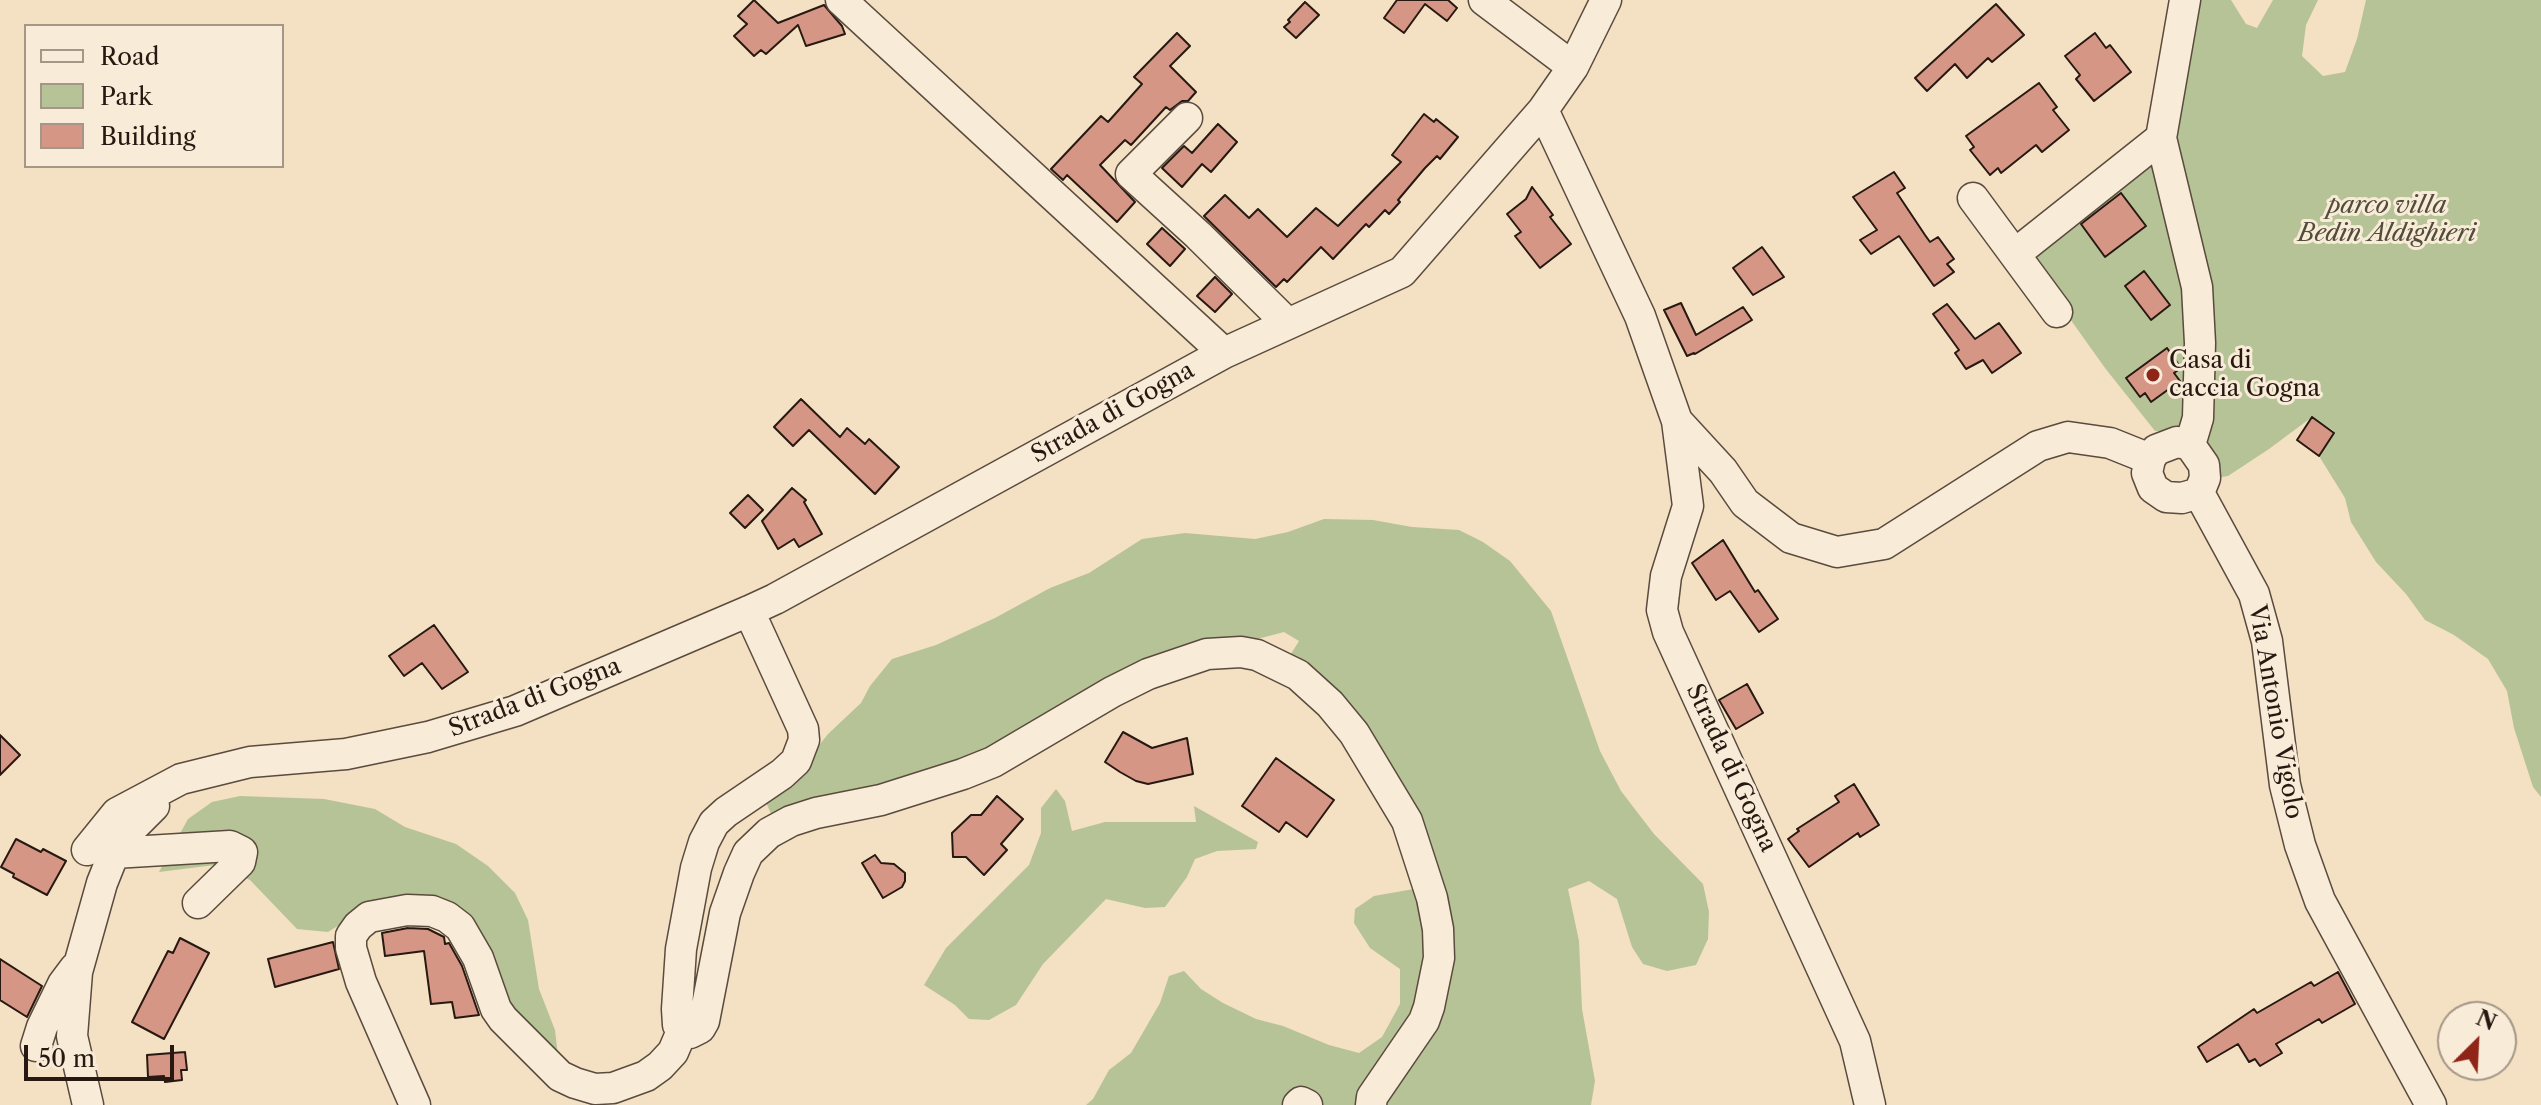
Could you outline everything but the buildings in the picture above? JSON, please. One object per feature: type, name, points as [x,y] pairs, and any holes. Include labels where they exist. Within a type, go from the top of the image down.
[{"type":"street","name":"Strada di Gogna","points":[[841,0],[1224,353]]},
{"type":"street","points":[[1484,0],[1573,67]]},
{"type":"street","name":"Strada di Gogna","points":[[88,1105],[72,1036],[79,963],[102,883],[101,852],[148,809],[218,771],[250,762],[346,754],[443,733],[515,711],[749,611],[1224,353],[1402,272],[1543,110],[1573,67],[1606,0]]},
{"type":"street","points":[[2185,0],[2161,138],[2197,287],[2200,343],[2198,418],[2190,445],[2177,442],[2156,450],[2147,473],[2153,488],[2166,497],[2182,498],[2199,493]]},
{"type":"street","name":"Strada di Gogna","points":[[1543,110],[1640,316],[1677,421],[1688,506],[1666,576],[1662,610],[1668,632],[1855,1041],[1870,1105]]},
{"type":"street","points":[[1187,118],[1131,174],[1287,323]]},
{"type":"street","points":[[2015,254],[2161,138]]},
{"type":"street","points":[[1973,198],[2057,312]]},
{"type":"street","name":"Strada di Gogna","points":[[1677,421],[1723,471],[1745,503],[1791,538],[1837,552],[1884,544],[2038,446],[2068,437],[2110,443],[2150,459]]},
{"type":"street","name":"Via Antonio Vigolo","points":[[2190,445],[2204,465],[2205,478],[2199,493],[2254,594],[2267,641],[2285,785],[2300,845],[2320,901],[2431,1105]]},
{"type":"street","points":[[749,611],[799,720],[804,740],[796,761],[726,812],[714,823],[704,842],[681,949],[677,1009],[678,1025],[682,1031],[690,1033],[700,1028],[704,1021],[725,913],[748,853],[769,833],[791,821],[816,813],[881,800],[984,772],[1112,692],[1182,660],[1207,654],[1241,652],[1257,655],[1298,675],[1354,733],[1407,821],[1432,898],[1439,958],[1424,1021],[1372,1097],[1371,1105]]},
{"type":"street","points":[[101,852],[230,846],[242,852],[240,862],[198,903]]},
{"type":"street","points":[[415,1105],[361,982],[351,948],[351,936],[369,917],[407,910],[432,911],[460,927],[478,958],[496,1009],[503,1019],[560,1076],[575,1083],[595,1089],[613,1088],[646,1076],[665,1063],[682,1031]]},
{"type":"street","name":"Strada di Gogna","points":[[36,1046],[63,984],[79,963]]},
{"type":"street","points":[[1298,1105],[1301,1102],[1307,1105]]},
{"type":"green space","name":"parco villa Bedin Aldighieri","points":[[2185,0],[2231,0],[2246,24],[2257,28],[2273,0],[2318,0],[2306,25],[2302,56],[2323,76],[2345,72],[2366,0],[2541,0],[2541,797],[2533,787],[2514,728],[2507,691],[2488,659],[2454,635],[2425,620],[2376,562],[2351,522],[2345,498],[2319,456],[2334,431],[2312,417],[2228,476],[2216,478],[2207,443],[2202,290],[2164,113]]},
{"type":"green space","points":[[2151,153],[2185,297],[2190,425],[2172,431],[2155,431],[2105,368],[2021,250]]},
{"type":"green space","points":[[1324,519],[1373,520],[1412,527],[1459,530],[1510,561],[1551,611],[1600,751],[1621,791],[1654,834],[1703,884],[1709,912],[1708,939],[1696,965],[1667,971],[1643,964],[1632,947],[1617,899],[1589,881],[1568,889],[1579,941],[1582,1009],[1595,1081],[1591,1105],[1086,1105],[1093,1099],[1109,1070],[1131,1053],[1160,1003],[1169,976],[1184,971],[1201,989],[1256,1019],[1359,1053],[1382,1037],[1400,1004],[1400,969],[1370,948],[1354,923],[1355,909],[1374,896],[1425,887],[1380,779],[1281,670],[1299,641],[1284,632],[1242,643],[1007,750],[774,820],[762,794],[801,768],[828,734],[861,703],[870,686],[892,659],[936,645],[1050,588],[1089,573],[1142,539],[1185,533],[1255,539],[1288,532]]},
{"type":"green space","points":[[1056,789],[1065,801],[1072,831],[1105,822],[1196,822],[1194,806],[1258,842],[1256,849],[1217,851],[1195,859],[1187,877],[1165,907],[1145,908],[1106,899],[1043,964],[1016,1005],[989,1020],[969,1019],[955,1005],[924,985],[946,948],[1029,865],[1041,833],[1041,808]]},
{"type":"green space","points":[[240,796],[324,799],[375,809],[405,827],[456,844],[488,866],[515,893],[528,920],[539,989],[555,1030],[560,1073],[522,1034],[454,918],[360,912],[328,932],[297,929],[250,880],[215,865],[159,872],[188,819],[212,802]]},
{"type":"place","name":"Casa di caccia Gogna","points":[[2153,375]]}]
